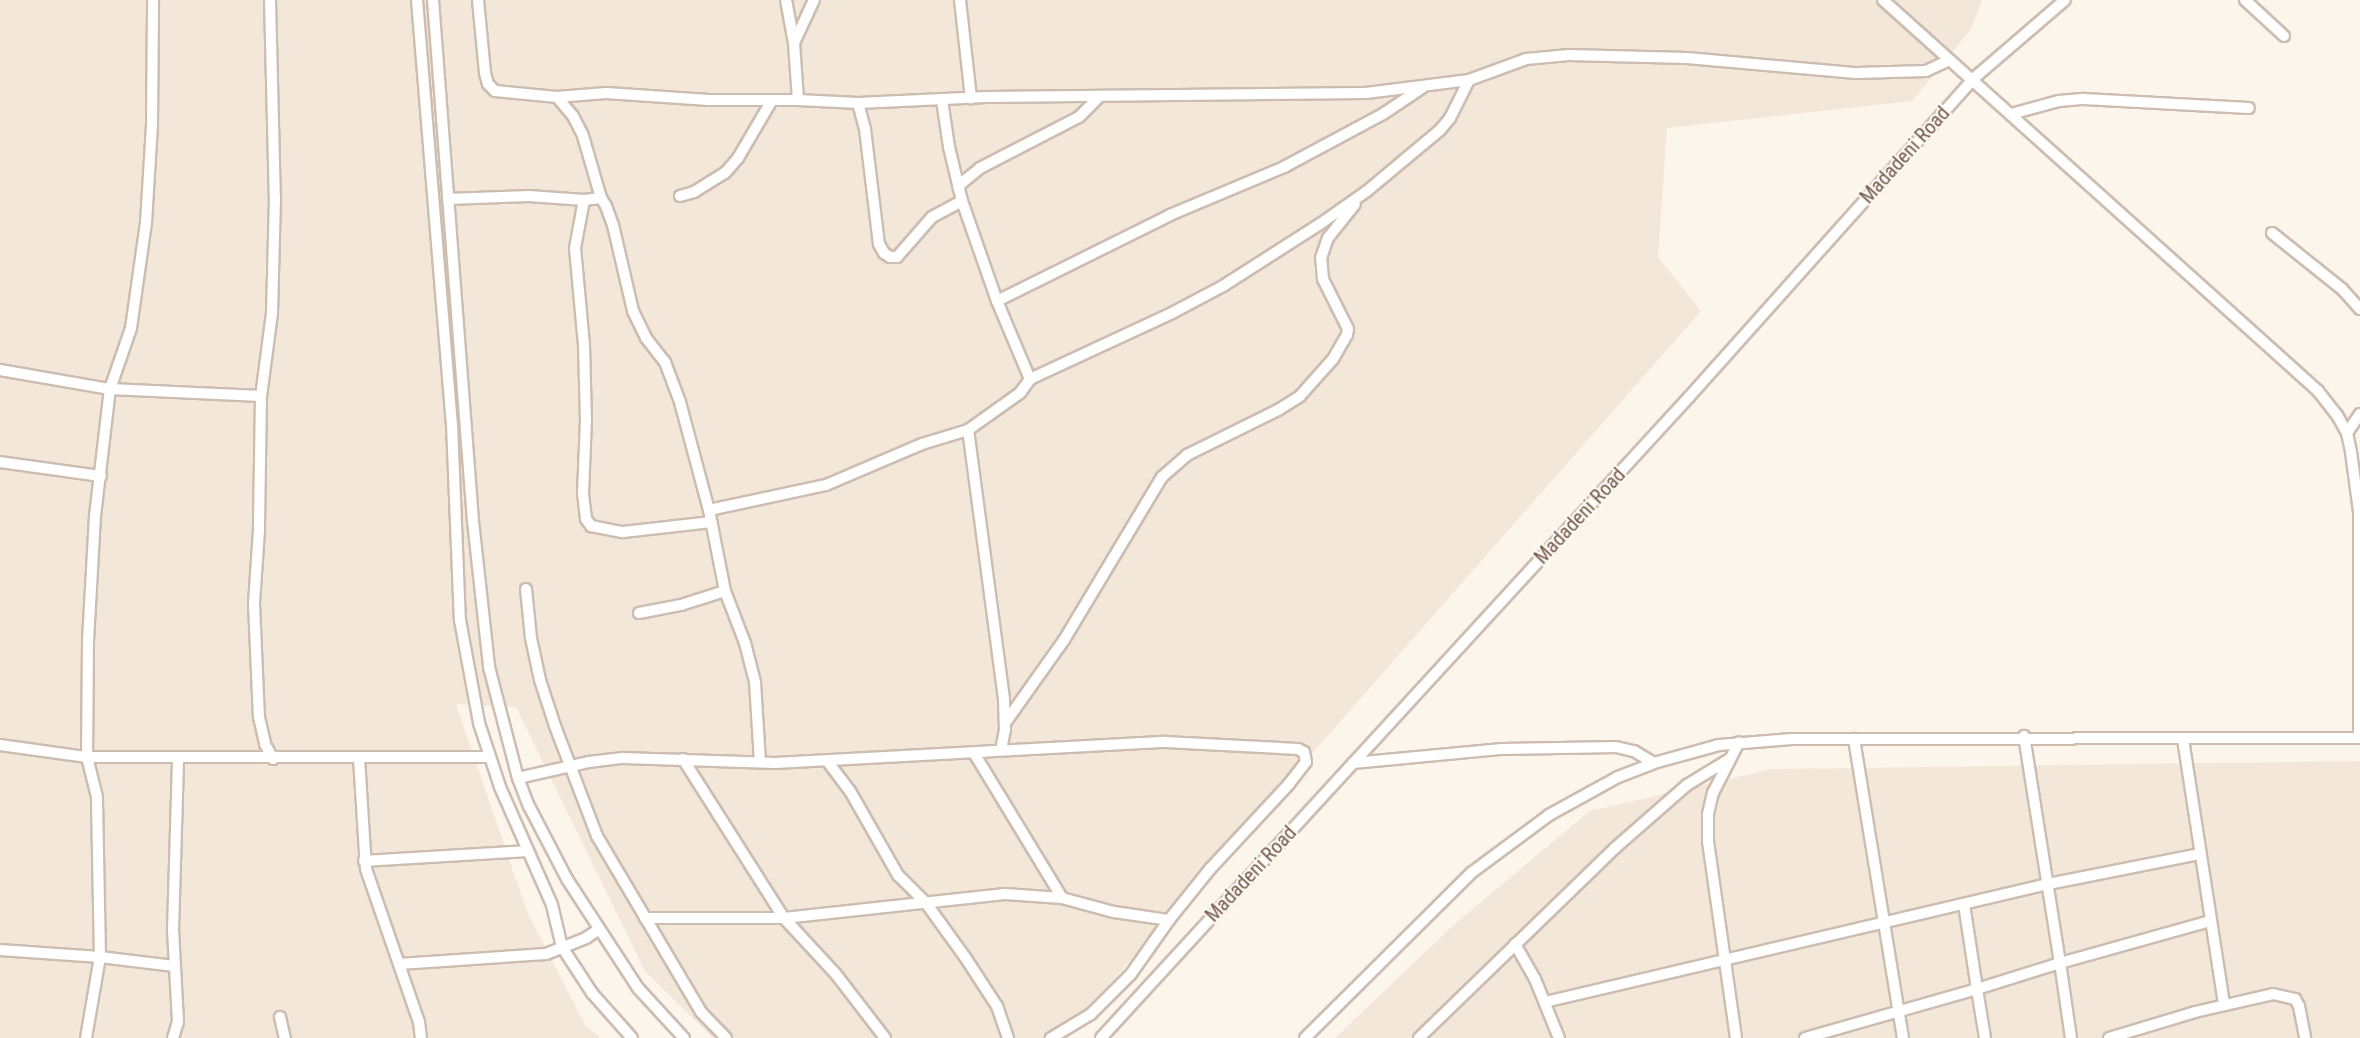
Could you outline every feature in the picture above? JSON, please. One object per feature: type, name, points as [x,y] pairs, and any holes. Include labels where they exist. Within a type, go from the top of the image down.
[{"type":"street","points":[[86,1038],[99,957],[97,797],[87,757],[88,641],[95,516],[110,389],[131,328],[146,223],[152,124],[153,0]]},
{"type":"street","points":[[270,0],[275,198],[272,314],[261,396],[259,530],[254,604],[259,717],[266,744],[273,759]]},
{"type":"street","points":[[417,0],[452,424],[460,620],[479,723],[489,757],[552,904],[562,947],[592,993],[628,1037]]},
{"type":"street","points":[[433,0],[483,628],[489,667],[518,778],[529,806],[567,879],[598,930],[638,988],[684,1038]]},
{"type":"street","points":[[478,0],[483,61],[488,84],[495,91],[558,97],[606,93],[709,100],[858,103],[971,98],[1366,93],[1422,88],[1469,80],[1526,59],[1569,55],[1687,58],[1856,73],[1926,70],[1950,60]]},
{"type":"street","points":[[786,0],[794,43],[798,100]]},
{"type":"street","points":[[794,43],[814,0]]},
{"type":"street","points":[[960,0],[971,98]]},
{"type":"street","points":[[1305,1038],[1471,873],[1559,809],[1618,777],[1654,764],[1739,742],[2024,736],[2359,738],[2359,511],[2356,473],[2347,434],[2337,415],[2318,391],[1883,0]]},
{"type":"street","name":"Madadeni Road","points":[[1101,1038],[1689,397],[1973,79],[2065,0]]},
{"type":"street","points":[[2245,0],[2284,36]]},
{"type":"street","points":[[709,510],[826,485],[922,444],[968,430],[1020,393],[1030,380],[1172,313],[1274,256],[1367,191],[1440,130],[1450,118],[1469,80]]},
{"type":"street","points":[[997,301],[1170,215],[1284,167],[1383,114],[1422,88]]},
{"type":"street","points":[[958,186],[980,168],[1079,117],[1100,96]]},
{"type":"street","points":[[558,97],[573,116],[584,136],[601,198],[611,216],[633,311],[640,328],[665,362],[676,389],[709,510],[725,591],[745,644],[755,682],[760,762]]},
{"type":"street","points":[[2011,114],[2059,101],[2084,99],[2249,108]]},
{"type":"street","points":[[680,196],[694,192],[725,173],[738,158],[772,100]]},
{"type":"street","points":[[942,100],[962,201],[997,301],[1030,380]]},
{"type":"street","points":[[858,103],[865,129],[879,244],[884,253],[890,257],[897,256],[932,217],[962,201]]},
{"type":"street","points":[[427,123],[442,123]]},
{"type":"street","points":[[1005,723],[1064,640],[1162,477],[1187,455],[1278,410],[1299,396],[1334,359],[1347,335],[1348,328],[1323,279],[1320,258],[1328,238],[1367,191]]},
{"type":"street","points":[[448,199],[529,196],[584,200],[601,198]]},
{"type":"street","points":[[584,200],[575,248],[584,345],[586,519],[591,526],[624,532],[711,522]]},
{"type":"street","points":[[2272,233],[2342,289],[2360,309]]},
{"type":"street","points":[[0,370],[110,389],[261,396]]},
{"type":"street","points":[[2347,434],[2360,414]]},
{"type":"street","points":[[968,430],[1005,723],[1000,750]]},
{"type":"street","points":[[0,462],[101,476]]},
{"type":"street","points":[[526,589],[531,638],[540,680],[569,765],[597,836],[701,1012],[726,1038]]},
{"type":"street","points":[[639,613],[681,605],[725,591]]},
{"type":"street","points":[[2024,736],[2071,1038]]},
{"type":"street","points":[[2183,738],[2224,1005]]},
{"type":"street","points":[[1854,739],[1903,1038]]},
{"type":"street","points":[[518,778],[569,765],[624,758],[828,762],[1000,750],[1166,742],[1298,749],[1304,752],[1306,762],[1289,784],[1210,869],[1169,920],[1131,974],[1083,1019],[1051,1038]]},
{"type":"street","points":[[1736,1038],[1708,841],[1708,814],[1713,793],[1739,742]]},
{"type":"street","points":[[0,745],[87,757],[178,756],[273,759],[489,757]]},
{"type":"street","points":[[1353,763],[1502,749],[1616,747],[1634,751],[1654,764]]},
{"type":"street","points":[[974,753],[1062,898]]},
{"type":"street","points":[[173,1038],[178,1022],[174,966],[178,756]]},
{"type":"street","points":[[359,758],[364,861],[374,896],[419,1022],[421,1038]]},
{"type":"street","points":[[683,759],[784,918],[835,974],[885,1038]]},
{"type":"street","points":[[1419,1038],[1568,891],[1665,803],[1700,775],[1728,760]]},
{"type":"street","points":[[828,762],[850,791],[898,875],[926,903],[997,1006],[1008,1038]]},
{"type":"street","points":[[364,861],[528,850]]},
{"type":"street","points":[[1545,1002],[2048,884],[2199,854]]},
{"type":"street","points":[[645,918],[784,918],[1005,894],[1062,898],[1114,912],[1169,920]]},
{"type":"street","points":[[1964,904],[1985,1038]]},
{"type":"street","points":[[1805,1038],[1899,1013],[2060,963],[2210,921]]},
{"type":"street","points":[[399,964],[537,955],[586,938],[598,930]]},
{"type":"street","points":[[1515,944],[1545,1002],[1558,1038]]},
{"type":"street","points":[[0,950],[99,957],[174,966]]},
{"type":"street","points":[[2109,1038],[2224,1005],[2273,994],[2295,999],[2299,1006],[2305,1038]]},
{"type":"street","points":[[280,1017],[285,1038]]},
{"type":"shaded area","points":[[0,0],[1982,0],[1971,29],[1912,101],[1667,128],[1658,257],[1701,311],[1062,1038],[713,1038],[645,971],[516,707],[456,704],[527,912],[585,1025],[600,1038],[0,1038]]},
{"type":"shaded area","points":[[2360,761],[2360,1038],[1335,1038],[1457,922],[1590,811],[1772,769]]}]
